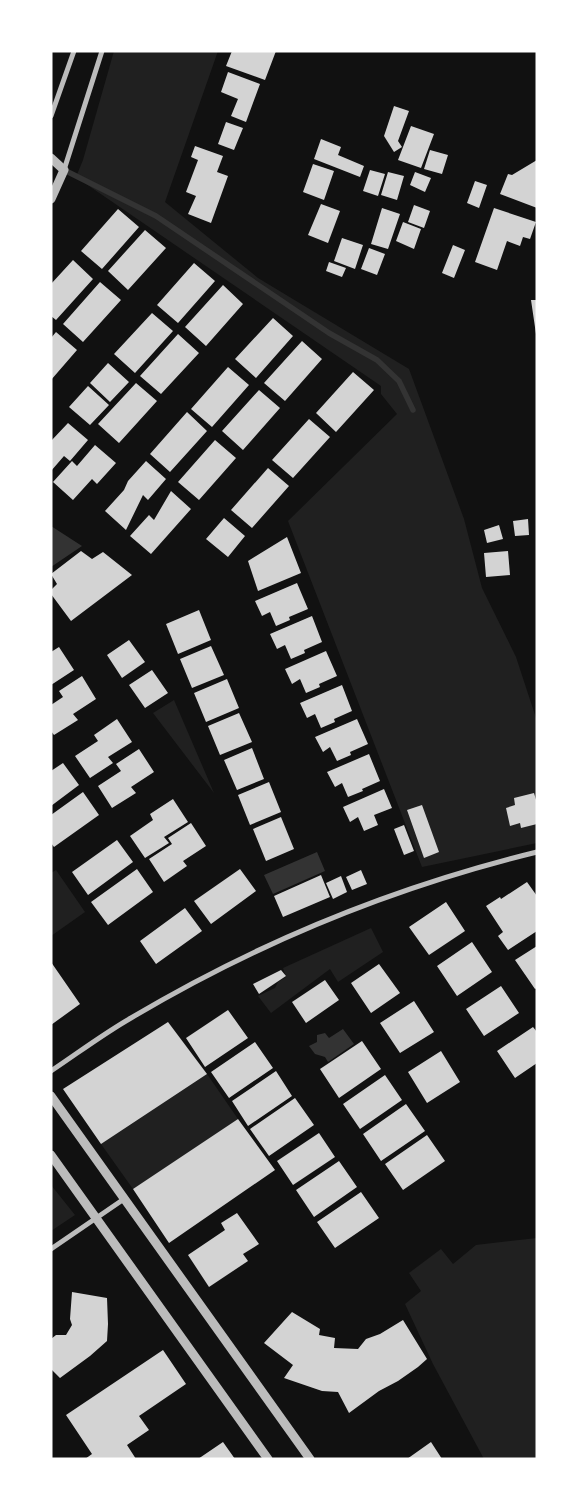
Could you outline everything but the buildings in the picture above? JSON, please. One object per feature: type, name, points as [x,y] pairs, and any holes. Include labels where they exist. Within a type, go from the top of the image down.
[{"type":"street","points":[[51,116],[74,51]]},
{"type":"street","points":[[51,199],[64,170],[102,51]]},
{"type":"street","points":[[51,158],[64,170]]},
{"type":"street","points":[[51,1071],[130,1019],[224,966],[370,902],[451,875],[537,852]]},
{"type":"street","points":[[51,1096],[310,1459]]},
{"type":"street","points":[[51,1155],[268,1459]]},
{"type":"street","points":[[51,1249],[124,1199]]},
{"type":"shaded area","points":[[114,51],[218,51],[165,202],[258,278],[409,369],[464,519],[482,588],[516,657],[537,721],[537,843],[422,867],[288,521],[397,414],[381,394],[381,386],[76,177],[83,160]]},
{"type":"shaded area","points":[[51,526],[82,546],[51,567]]},
{"type":"shaded area","points":[[174,700],[214,793],[153,713]]},
{"type":"shaded area","points":[[317,852],[325,871],[273,894],[264,875]]},
{"type":"shaded area","points":[[56,870],[85,912],[51,936],[51,873]]},
{"type":"shaded area","points":[[371,928],[383,952],[338,982],[330,969],[271,1013],[258,996],[275,988],[278,982],[286,977],[283,968]]},
{"type":"shaded area","points":[[343,1029],[354,1044],[328,1062],[325,1057],[315,1054],[309,1046],[317,1042],[317,1035],[325,1033],[329,1038]]},
{"type":"shaded area","points":[[207,1074],[238,1119],[133,1189],[101,1144]]},
{"type":"shaded area","points":[[51,1185],[75,1215],[51,1231]]},
{"type":"shaded area","points":[[537,1238],[537,1459],[484,1459],[433,1364],[405,1304],[421,1291],[409,1273],[441,1249],[453,1264],[476,1245]]},
{"type":"waterway","points":[[64,170],[156,216],[329,333],[377,360],[399,381],[413,410]]}]
